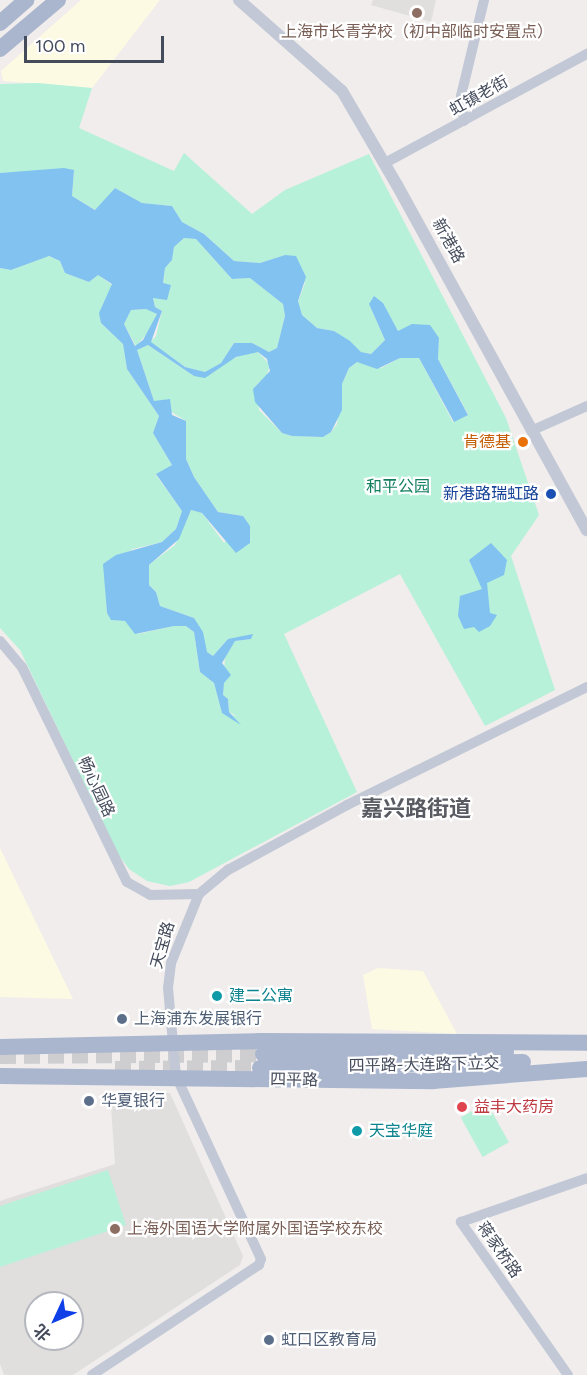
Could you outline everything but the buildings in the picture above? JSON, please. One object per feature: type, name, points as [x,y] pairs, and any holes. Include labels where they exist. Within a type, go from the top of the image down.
[{"type":"main road","points":[[0,23],[26,0]]},
{"type":"main road","points":[[0,50],[58,0]]},
{"type":"main road","points":[[0,1047],[173,1046],[260,1041],[587,1043]]},
{"type":"main road","name":"四平路-大连路下立交","points":[[587,1043],[562,1051],[262,1061],[522,1062],[587,1068]]},
{"type":"main road","name":"四平路","points":[[0,1076],[176,1076],[433,1081],[587,1068]]},
{"type":"street","name":"新港路","points":[[239,0],[342,91],[385,164],[587,530]]},
{"type":"street","points":[[464,121],[461,96],[484,0]]},
{"type":"street","name":"虹镇老街","points":[[385,164],[587,54]]},
{"type":"street","points":[[533,430],[587,406]]},
{"type":"street","name":"畅心园路","points":[[0,641],[22,667],[127,882],[150,895],[199,894]]},
{"type":"street","name":"天宝路","points":[[92,1375],[259,1265],[261,1259],[176,1076],[168,988],[171,963],[199,894],[228,870],[347,805],[587,687]]},
{"type":"street","name":"蒋家桥路","points":[[568,1375],[461,1222],[587,1178]]},
{"type":"shaded area","points":[[81,0],[160,0],[92,88],[3,81],[1,71]]},
{"type":"shaded area","name":"上海市长青学校（初中部临时安置点）","points":[[373,0],[436,0],[431,22],[371,5]]},
{"type":"shaded area","points":[[0,848],[73,999],[0,997]]},
{"type":"shaded area","points":[[378,968],[423,971],[457,1034],[372,1029],[363,975]]},
{"type":"shaded area","name":"上海外国语大学附属外国语学校东校","points":[[110,1092],[170,1093],[243,1256],[240,1265],[73,1375],[4,1375],[0,1364],[0,1201],[115,1164]]},
{"type":"green space","name":"和平公园","points":[[38,83],[92,88],[79,128],[174,171],[184,153],[252,214],[285,190],[369,154],[506,418],[539,515],[511,556],[555,690],[485,726],[400,574],[284,634],[357,792],[189,882],[170,886],[147,881],[129,869],[118,854],[20,650],[0,628],[0,268],[11,270],[48,256],[60,261],[65,273],[89,282],[98,275],[112,285],[101,323],[123,344],[127,369],[159,416],[153,433],[172,465],[156,475],[182,511],[176,529],[162,542],[133,549],[104,564],[107,613],[112,620],[125,621],[138,634],[174,626],[186,626],[194,632],[200,672],[214,683],[222,713],[236,716],[229,712],[228,699],[223,695],[225,655],[235,641],[251,639],[228,639],[213,656],[207,652],[194,618],[160,606],[156,592],[149,585],[149,565],[175,545],[191,510],[202,513],[224,543],[243,516],[218,512],[194,477],[186,459],[186,421],[154,401],[137,350],[148,345],[194,376],[244,354],[258,352],[270,365],[266,378],[257,384],[259,410],[282,433],[292,436],[323,437],[331,432],[337,424],[342,384],[349,368],[357,362],[381,368],[400,358],[419,358],[453,422],[468,414],[438,359],[439,338],[408,329],[398,331],[389,315],[369,304],[385,340],[371,354],[361,352],[334,331],[317,328],[302,315],[298,302],[305,283],[285,255],[260,263],[234,261],[204,234],[182,222],[172,206],[142,203],[115,188],[96,210],[72,196],[74,170],[0,173],[0,84]]},
{"type":"green space","points":[[184,238],[196,239],[232,279],[250,278],[283,304],[285,316],[277,348],[269,352],[252,343],[234,343],[221,363],[205,372],[185,367],[150,342],[156,336],[162,311],[155,307],[153,297],[170,285],[163,284],[165,268],[172,260],[174,247]]},
{"type":"green space","points":[[146,309],[157,313],[152,328],[136,346],[124,324],[131,310]]},
{"type":"green space","points":[[487,1103],[509,1142],[483,1157],[461,1118]]},
{"type":"green space","points":[[108,1170],[126,1225],[0,1267],[0,1206]]},
{"type":"water","points":[[64,168],[74,170],[72,196],[95,210],[115,188],[142,203],[172,206],[182,222],[204,234],[234,261],[260,263],[285,255],[296,256],[306,277],[298,301],[302,315],[317,328],[334,331],[350,341],[361,352],[371,354],[385,340],[369,304],[374,296],[383,303],[398,331],[412,324],[430,325],[439,338],[438,359],[468,415],[454,422],[419,358],[400,358],[377,369],[357,362],[349,368],[342,384],[342,410],[331,432],[323,437],[292,436],[282,433],[255,402],[253,389],[270,371],[267,359],[258,352],[236,357],[205,378],[194,376],[148,345],[137,350],[154,401],[170,399],[172,415],[186,421],[186,459],[194,477],[218,512],[243,516],[250,526],[250,543],[236,553],[202,513],[191,510],[179,539],[149,565],[149,585],[156,592],[160,606],[194,618],[203,632],[207,652],[213,656],[228,639],[253,634],[251,639],[235,641],[222,663],[231,675],[224,683],[223,695],[228,699],[229,712],[241,725],[222,713],[214,683],[200,672],[194,632],[186,626],[174,626],[135,634],[125,621],[111,620],[107,613],[103,564],[116,555],[162,542],[176,529],[182,511],[156,474],[172,465],[153,433],[159,416],[127,369],[123,344],[101,323],[99,313],[112,284],[98,275],[89,282],[65,273],[60,261],[49,256],[11,270],[0,268],[0,173]],"holes":[[[184,238],[196,239],[232,279],[250,278],[283,304],[285,316],[277,348],[269,352],[252,343],[234,343],[221,363],[205,372],[185,367],[151,342],[162,311],[155,307],[153,298],[167,300],[171,285],[163,283],[165,268],[172,260],[174,247]],[[146,309],[157,314],[143,340],[135,346],[124,324],[131,310]]]},
{"type":"water","points":[[491,543],[507,560],[504,575],[487,583],[490,613],[497,615],[490,626],[479,632],[474,627],[464,629],[458,616],[460,596],[482,589],[469,560]]},
{"type":"tunnel","points":[[0,1056],[263,1054]]},
{"type":"tunnel","points":[[115,1069],[260,1068]]},
{"type":"place","name":"上海市长青学校（初中部临时安置点）","points":[[417,13]]},
{"type":"place","name":"肯德基","points":[[523,442]]},
{"type":"place","name":"新港路瑞虹路","points":[[551,494]]},
{"type":"place","name":"建二公寓","points":[[217,996]]},
{"type":"place","name":"上海浦东发展银行","points":[[122,1019]]},
{"type":"place","name":"华夏银行","points":[[89,1101]]},
{"type":"place","name":"益丰大药房","points":[[462,1107]]},
{"type":"place","name":"天宝华庭","points":[[357,1131]]},
{"type":"place","name":"上海外国语大学附属外国语学校东校","points":[[115,1229]]},
{"type":"place","name":"虹口区教育局","points":[[269,1340]]},
{"type":"district","name":"嘉兴路街道","points":[[416,809]]}]
